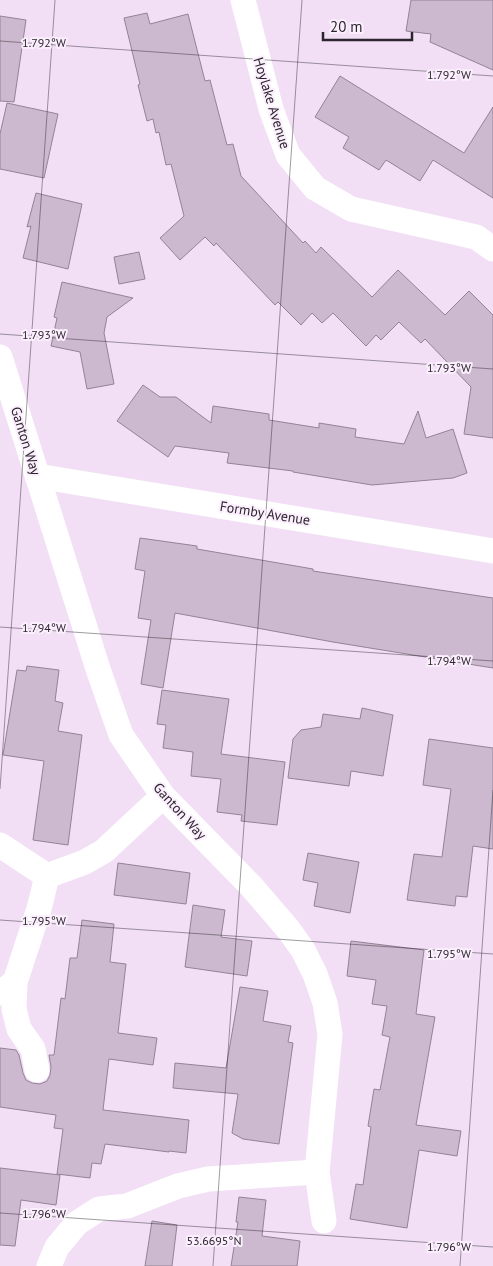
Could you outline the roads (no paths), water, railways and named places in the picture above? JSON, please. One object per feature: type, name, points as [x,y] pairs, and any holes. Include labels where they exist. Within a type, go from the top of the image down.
[{"type":"street","name":"Hoylake Avenue","points":[[243,0],[271,109],[288,155],[315,188],[351,209],[476,237],[493,249]]},
{"type":"street","name":"Ganton Way","points":[[0,358],[98,669],[121,735],[163,796],[263,900],[303,950],[315,974],[325,1003],[330,1034],[317,1172],[324,1221]]},
{"type":"street","name":"Formby Avenue","points":[[37,476],[493,551]]},
{"type":"street","points":[[47,876],[85,862],[104,851],[163,796]]},
{"type":"street","points":[[0,845],[47,876]]},
{"type":"street","points":[[37,1070],[33,1049],[19,1028],[8,988],[40,909],[47,876]]},
{"type":"street","points":[[50,1266],[57,1247],[77,1224],[99,1209],[127,1206],[178,1186],[208,1179],[317,1172]]}]
